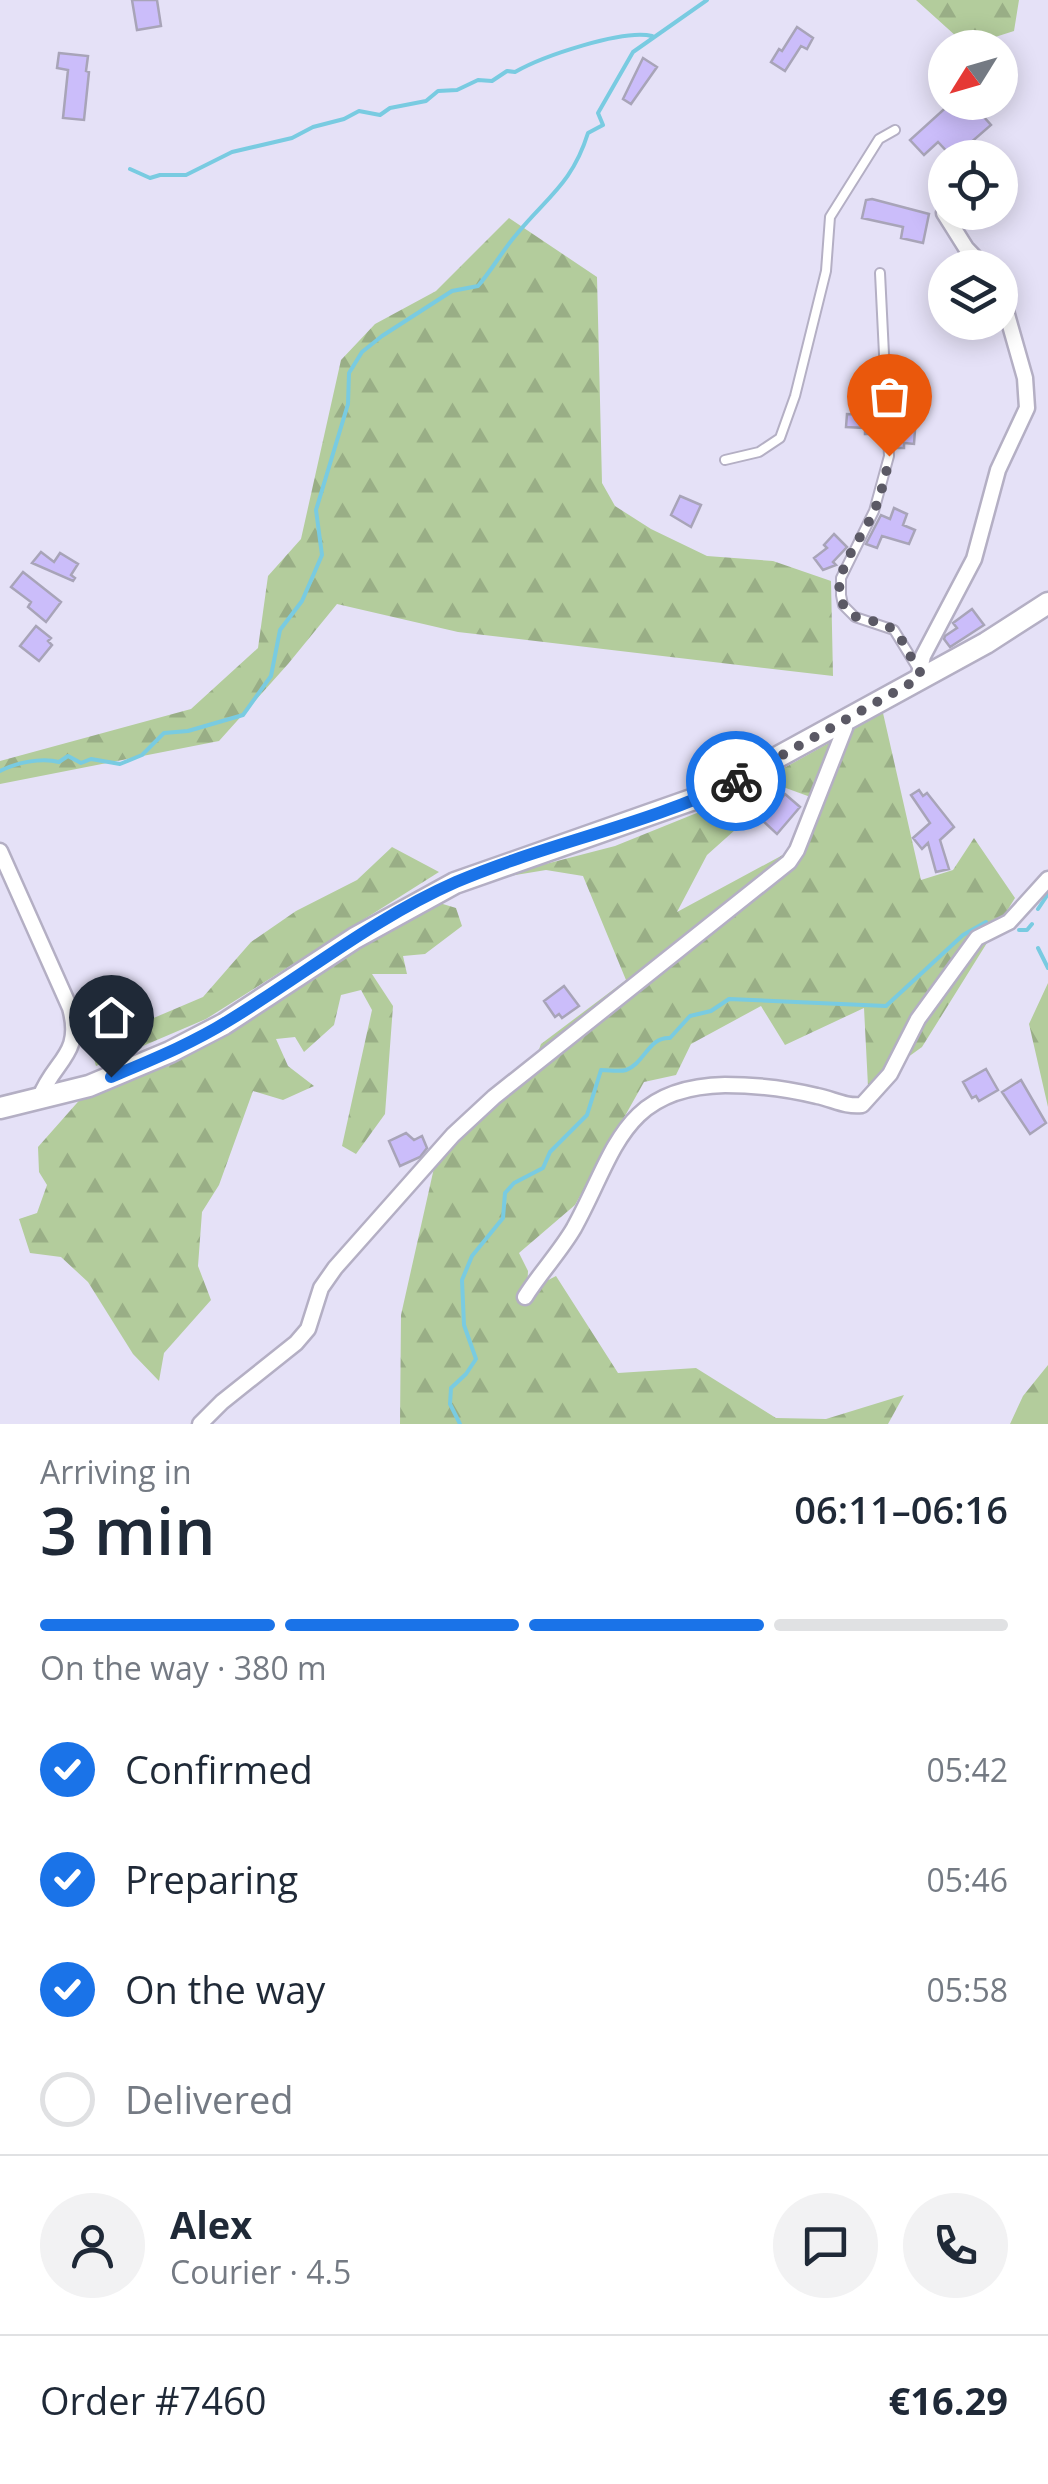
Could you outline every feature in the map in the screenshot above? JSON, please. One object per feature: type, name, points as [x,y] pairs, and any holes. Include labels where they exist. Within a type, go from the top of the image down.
[{"type":"street","points":[[919,675],[923,656],[974,559],[998,470],[1027,408],[1014,340]]},
{"type":"street","points":[[0,1108],[89,1086],[170,1052],[224,1024],[355,938],[455,883],[714,792],[844,722],[919,675],[986,643],[1048,603]]},
{"type":"street","points":[[200,1424],[308,1329],[322,1288],[335,1268],[453,1135],[494,1096],[789,862],[845,728],[844,722]]},
{"type":"street","points":[[0,851],[76,1029],[66,1057],[45,1083],[40,1098]]},
{"type":"street","points":[[525,1297],[574,1228],[615,1143],[641,1110],[675,1092],[724,1085],[862,1105],[890,1074],[918,1019],[976,938],[1009,922],[1048,879]]},
{"type":"lane","points":[[725,460],[760,452],[780,438],[795,396],[826,271],[830,217],[874,146],[895,130]]},
{"type":"lane","points":[[880,273],[889,456],[874,511],[841,578],[841,594],[843,605],[856,617],[894,630],[919,675]]},
{"type":"green space","points":[[916,0],[1019,0],[1014,30],[949,30]]},
{"type":"green space","points":[[509,218],[597,277],[602,483],[615,506],[651,529],[707,556],[773,561],[831,581],[833,676],[458,632],[337,604],[219,741],[0,784],[0,761],[191,709],[258,648],[268,576],[301,539],[341,360],[375,324],[436,291]]},
{"type":"green space","points":[[883,713],[921,880],[953,870],[974,838],[1015,898],[922,1047],[868,1086],[864,1008],[785,1045],[761,1006],[691,1044],[676,1075],[644,1082],[575,1205],[519,1253],[528,1271],[527,1291],[556,1276],[618,1373],[696,1368],[776,1418],[826,1419],[904,1395],[888,1424],[400,1424],[401,1315],[436,1159],[528,1079],[541,1044],[626,980],[583,876],[546,870],[484,880],[615,846],[719,804]],"holes":[[[783,787],[816,799],[803,844],[677,912],[707,855]]]},
{"type":"green space","points":[[392,847],[439,872],[206,1019],[96,1066],[90,1045],[203,997],[251,942],[296,911],[357,880]]},
{"type":"green space","points":[[433,901],[456,908],[462,926],[425,954],[403,956],[407,974],[372,974],[393,1006],[385,1114],[356,1154],[342,1146],[372,1010],[361,990],[341,995],[334,1025],[304,1052],[295,1037],[276,1039],[288,1066],[314,1086],[283,1100],[253,1091],[219,1185],[202,1212],[198,1266],[211,1300],[164,1353],[159,1381],[133,1354],[88,1282],[61,1257],[30,1253],[19,1219],[37,1213],[47,1185],[39,1172],[38,1147],[84,1095],[310,973]]},
{"type":"green space","points":[[1048,983],[1048,1107],[1029,1024]]},
{"type":"green space","points":[[1048,1365],[1048,1424],[1010,1424],[1023,1396]]},
{"type":"building","points":[[132,0],[157,0],[161,26],[137,30]]},
{"type":"building","points":[[797,27],[813,38],[807,49],[801,46],[785,71],[771,62]]},
{"type":"building","points":[[59,53],[88,56],[84,120],[63,118],[68,70],[57,68]]},
{"type":"building","points":[[643,58],[657,67],[631,104],[623,99]]},
{"type":"building","points":[[932,120],[987,120],[991,125],[974,140],[928,140],[924,155],[910,140]]},
{"type":"building","points":[[866,200],[928,214],[923,243],[901,238],[903,227],[862,218]]},
{"type":"building","points":[[878,382],[878,394],[873,395],[880,434],[865,434],[865,428],[846,427],[847,414],[864,415],[849,398],[852,384]]},
{"type":"building","points":[[895,406],[907,406],[906,429],[915,430],[914,444],[904,443],[904,448],[896,448]]},
{"type":"building","points":[[680,496],[701,505],[691,527],[671,515]]},
{"type":"building","points":[[894,508],[907,514],[903,525],[915,530],[909,544],[882,536],[877,548],[866,544],[881,515],[890,519]]},
{"type":"building","points":[[834,534],[847,547],[833,562],[836,565],[823,570],[814,558],[827,548],[824,545]]},
{"type":"building","points":[[41,552],[54,562],[60,553],[78,564],[71,575],[73,581],[32,563]]},
{"type":"building","points":[[23,572],[61,602],[46,622],[28,607],[31,602],[11,587]]},
{"type":"building","points":[[972,609],[984,625],[950,647],[945,636],[957,628],[953,623]]},
{"type":"building","points":[[36,626],[51,638],[48,641],[52,645],[39,661],[20,646]]},
{"type":"building","points":[[919,790],[923,796],[927,793],[954,827],[940,840],[949,869],[936,872],[928,843],[922,849],[913,838],[930,823],[911,795]]},
{"type":"building","points":[[785,794],[800,807],[777,834],[763,821]]},
{"type":"building","points":[[564,986],[579,1006],[562,1018],[559,1014],[555,1017],[544,1001]]},
{"type":"building","points":[[986,1069],[998,1090],[979,1101],[976,1096],[972,1098],[963,1082]]},
{"type":"building","points":[[1021,1080],[1046,1123],[1030,1134],[1002,1092]]},
{"type":"building","points":[[406,1133],[414,1140],[422,1136],[427,1148],[420,1157],[400,1166],[389,1141]]},
{"type":"waterway","points":[[0,771],[29,762],[59,762],[68,756],[81,763],[91,759],[120,764],[142,755],[164,733],[188,731],[243,715],[271,676],[280,630],[302,601],[322,555],[316,510],[348,404],[349,373],[362,352],[452,291],[478,286],[566,178],[588,133],[603,125],[598,113],[633,52],[707,0]]},
{"type":"waterway","points":[[130,169],[150,178],[186,175],[232,152],[292,138],[359,111],[380,115],[390,108],[426,101],[438,91],[457,90],[478,80],[492,81],[507,71],[515,72],[583,45],[622,36],[652,36]]},
{"type":"waterway","points":[[1038,909],[1048,894]]},
{"type":"waterway","points":[[460,1424],[450,1404],[451,1388],[476,1359],[464,1325],[462,1280],[472,1256],[503,1218],[505,1193],[514,1183],[543,1168],[550,1152],[587,1115],[601,1070],[624,1071],[632,1067],[657,1042],[670,1038],[690,1016],[711,1011],[729,999],[886,1006],[963,935],[986,922]]},
{"type":"waterway","points":[[1019,930],[1027,930],[1032,924]]},
{"type":"waterway","points":[[1038,948],[1048,968]]},
{"type":"way so far","points":[[736,781],[918,679],[920,672],[894,630],[856,617],[843,605],[841,594],[841,578],[874,511],[889,456]]},
{"type":"route","points":[[111,1077],[224,1024],[355,938],[455,883],[662,812],[736,781]]}]
